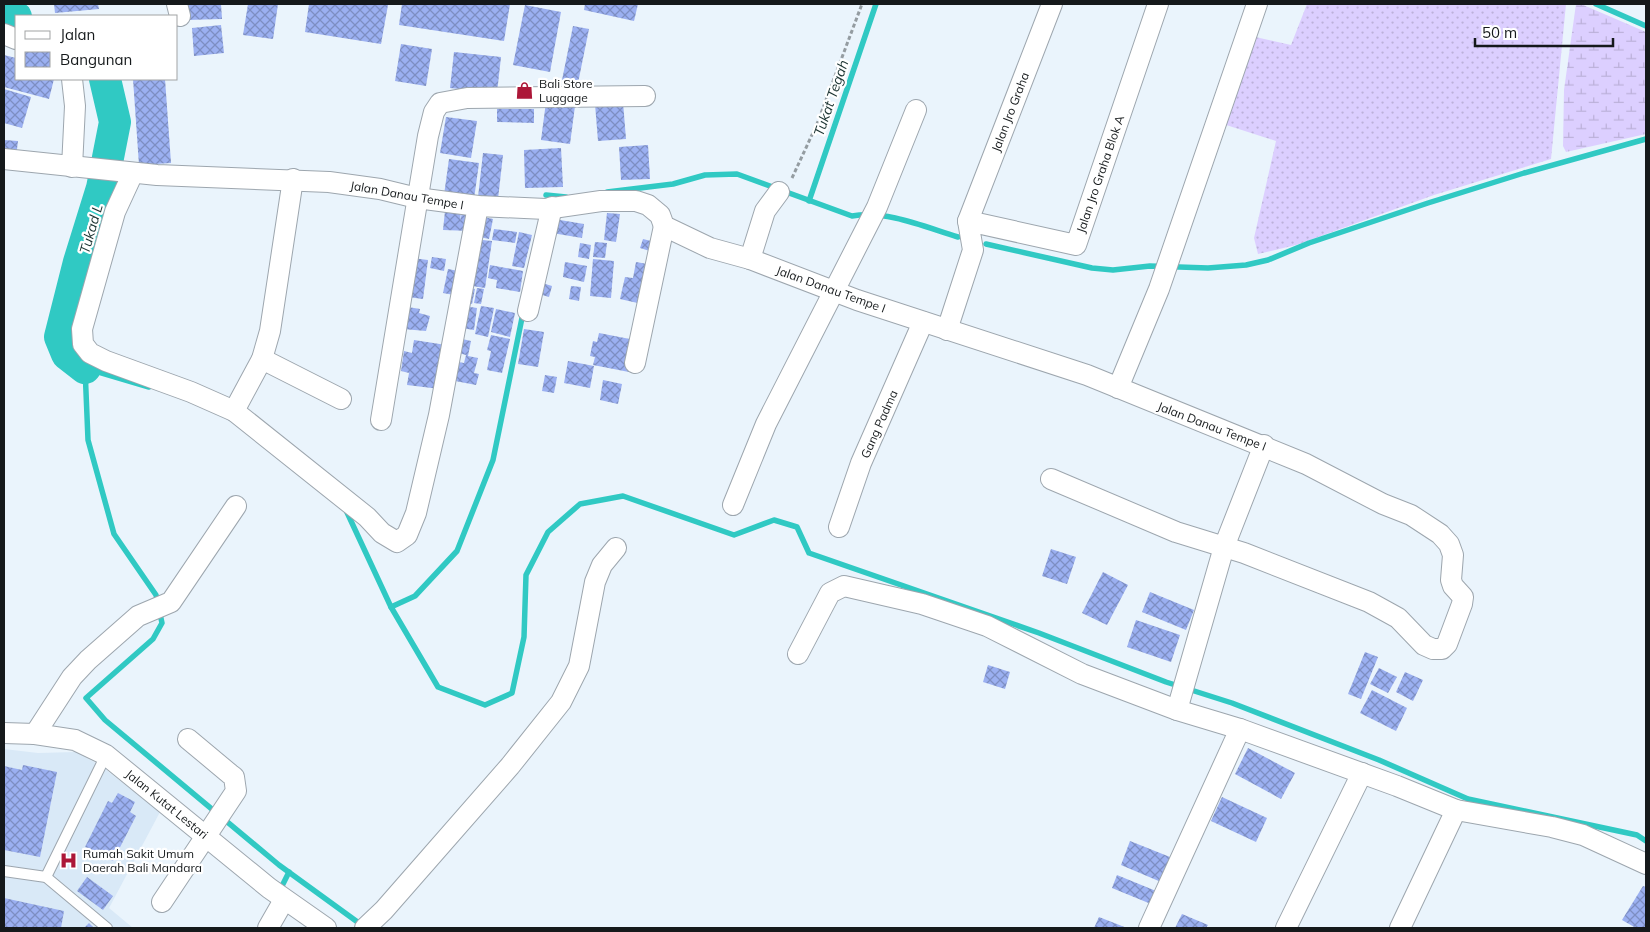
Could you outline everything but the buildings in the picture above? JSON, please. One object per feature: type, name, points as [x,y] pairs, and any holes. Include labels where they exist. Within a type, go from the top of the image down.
[{"type":"street","name":"Jalan Jro Graha","points":[[968,220],[1052,4]]},
{"type":"street","name":"Jalan Jro Graha Blok A","points":[[968,220],[1076,245],[1158,4]]},
{"type":"street","points":[[1118,388],[1160,289],[1257,4]]},
{"type":"street","points":[[72,80],[82,168]]},
{"type":"street","points":[[381,420],[428,136],[434,112],[440,102],[467,98],[645,96]]},
{"type":"street","points":[[732,505],[766,424],[832,291],[877,207],[916,110]]},
{"type":"street","name":"Jalan Danau Tempe I","points":[[4,158],[130,173],[293,179],[380,189],[417,198],[478,206],[546,209],[601,201],[636,201],[648,205],[660,215],[664,226],[710,248],[750,259],[832,291],[923,322],[1051,362],[1264,445],[1306,464],[1383,504],[1411,515],[1440,534],[1453,554],[1450,580],[1452,586],[1463,597],[1447,644],[1442,649],[1433,649],[1424,645],[1408,626],[1387,612],[1224,546]]},
{"type":"street","points":[[130,173],[112,221],[82,329],[83,344],[90,353],[106,362],[191,392],[234,411],[366,517],[388,538],[397,542],[404,539],[412,526],[416,513],[439,415],[478,206]]},
{"type":"street","points":[[234,411],[262,359],[278,289],[293,179]]},
{"type":"street","points":[[750,259],[765,211],[780,192]]},
{"type":"street","points":[[528,311],[552,207]]},
{"type":"street","points":[[947,330],[973,250],[968,220]]},
{"type":"street","points":[[635,363],[664,226]]},
{"type":"street","name":"Gang Padma","points":[[839,527],[861,463],[923,322]]},
{"type":"street","points":[[262,359],[342,399]]},
{"type":"street","points":[[1178,705],[1224,546],[1264,445]]},
{"type":"street","points":[[1051,479],[1176,532],[1224,546]]},
{"type":"street","points":[[35,734],[72,677],[106,642],[138,616],[171,602],[236,506]]},
{"type":"street","points":[[365,928],[384,910],[510,766],[561,702],[579,666],[595,582],[602,565],[616,548]]},
{"type":"street","points":[[798,654],[830,593],[844,586],[922,604],[987,626],[1082,674],[1178,705],[1456,810],[1583,835],[1646,864]]},
{"type":"street","points":[[1149,928],[1240,729]]},
{"type":"street","name":"Jalan Kutat Lestari","points":[[4,733],[35,734],[75,740],[106,755],[208,832],[277,894],[326,928]]},
{"type":"street","points":[[162,902],[208,832],[226,809],[236,791],[234,778],[188,739]]},
{"type":"street","points":[[1286,928],[1362,773]]},
{"type":"street","points":[[1400,928],[1456,810]]},
{"type":"street","points":[[268,928],[277,894]]},
{"type":"lane","points":[[46,877],[106,755]]},
{"type":"lane","points":[[4,871],[46,877],[107,928]]},
{"type":"path","points":[[795,175],[817,124],[862,4]]},
{"type":"shaded area","name":"Rumah Sakit Umum Daerah Bali Mandara","points":[[4,749],[38,753],[76,752],[101,766],[160,812],[109,908],[133,928],[4,928]]},
{"type":"green space","points":[[1307,4],[1566,4],[1551,159],[1434,195],[1296,245],[1258,254],[1254,238],[1276,141],[1220,123],[1251,36],[1291,45]]},
{"type":"green space","points":[[1576,4],[1581,4],[1646,32],[1646,134],[1566,152],[1563,146],[1564,90]]},
{"type":"waterway","name":"Tukat Tegah","points":[[809,201],[876,4]]},
{"type":"waterway","name":"Tukat Tegah","points":[[1596,4],[1646,26]]},
{"type":"waterway","name":"Tukad L","points":[[4,11],[15,16]]},
{"type":"waterway","name":"Tukad L","points":[[85,368],[67,354],[60,337],[79,262],[102,188],[115,122],[105,80]]},
{"type":"waterway","points":[[986,244],[1092,268],[1113,270],[1150,266],[1208,268],[1246,265],[1268,260],[1309,243],[1428,203],[1524,173],[1646,139]]},
{"type":"waterway","points":[[607,192],[673,184],[705,175],[737,174],[852,216],[879,215],[892,217],[958,237]]},
{"type":"waterway","points":[[546,195],[566,197]]},
{"type":"waterway","points":[[391,607],[415,596],[457,551],[493,460],[523,313]]},
{"type":"waterway","points":[[149,387],[85,368],[88,440],[114,534],[156,595],[162,623],[153,639],[86,698],[105,720],[279,865],[363,926]]},
{"type":"waterway","points":[[345,508],[391,607],[438,687],[485,705],[512,693],[524,637],[526,575],[548,532],[580,504],[623,496],[734,535],[774,520],[797,527],[809,553],[1039,633],[1166,682],[1232,703],[1379,760],[1468,799],[1637,835],[1646,841]]},
{"type":"waterway","points":[[279,892],[289,872]]},
{"type":"place","name":"Bali Store Luggage","points":[[525,90]]},
{"type":"place","name":"Rumah Sakit Umum Daerah Bali Mandara","points":[[69,860]]}]
